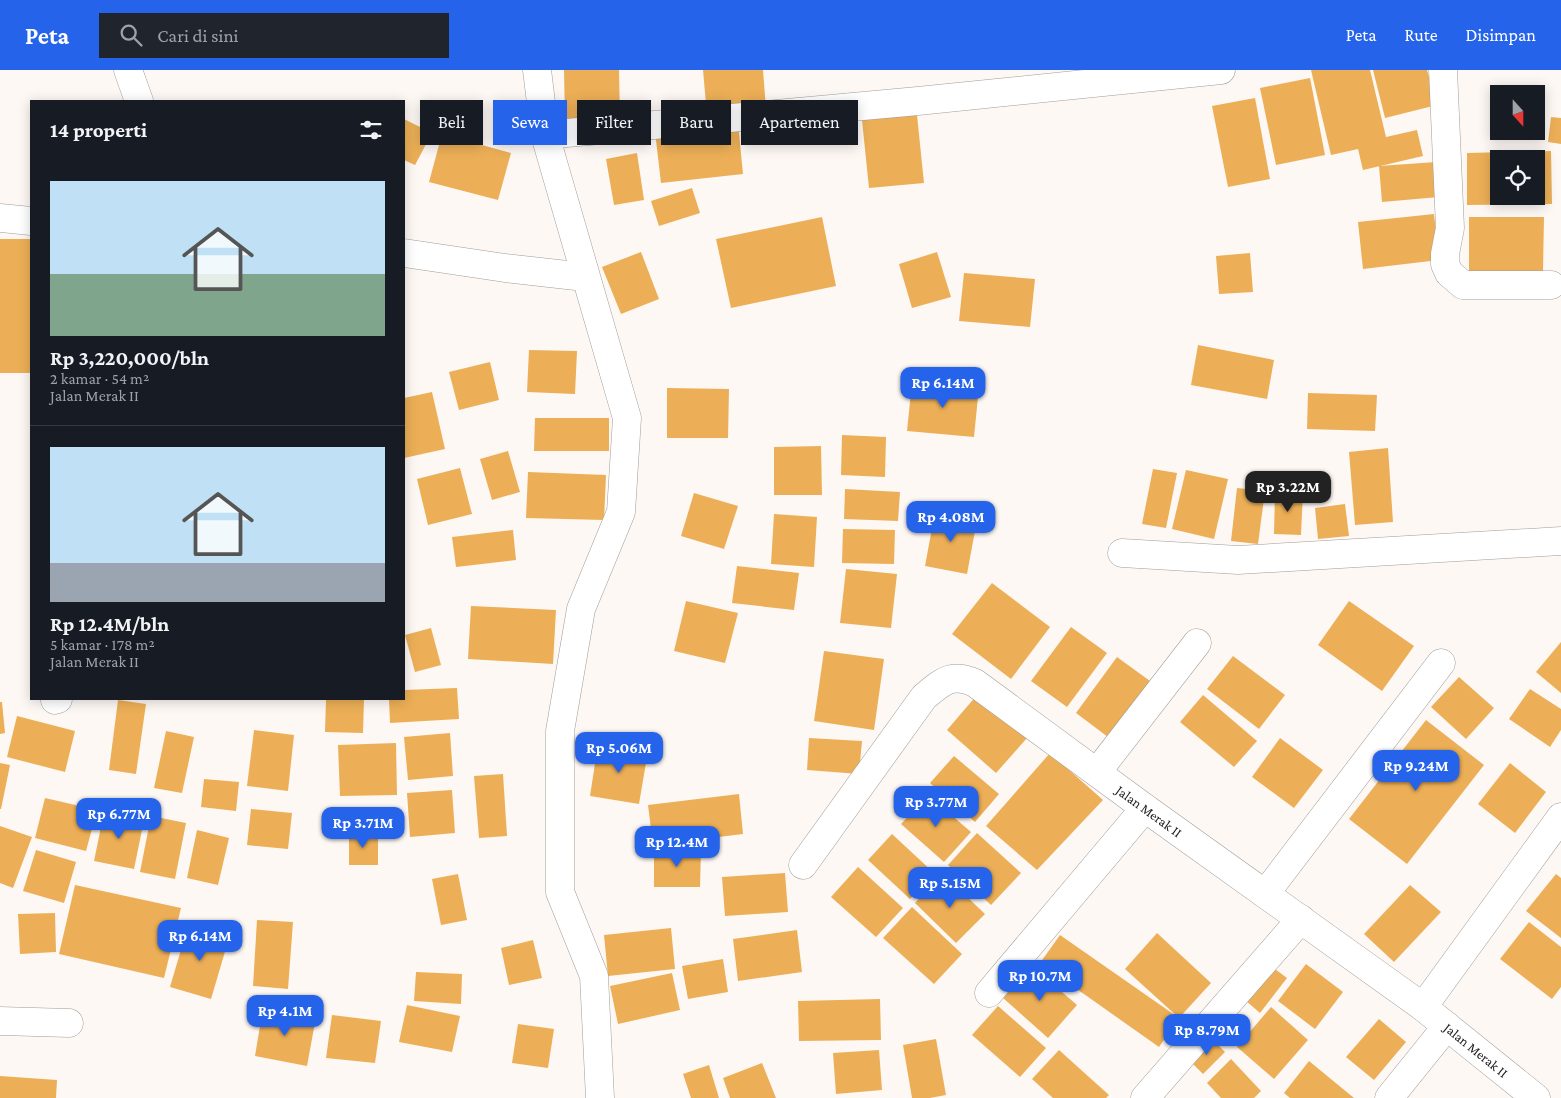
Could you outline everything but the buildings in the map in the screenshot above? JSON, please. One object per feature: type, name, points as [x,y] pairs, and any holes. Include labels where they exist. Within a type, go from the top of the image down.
[{"type":"street","points":[[128,70],[139,100]]},
{"type":"street","points":[[537,70],[541,100]]},
{"type":"street","points":[[567,133],[918,101],[1221,70]]},
{"type":"street","points":[[1443,70],[1450,228],[1445,264],[1449,273],[1463,285],[1551,285]]},
{"type":"street","points":[[548,145],[627,418],[621,512],[581,609],[560,731],[560,892],[594,976],[600,1098]]},
{"type":"street","points":[[0,218],[30,221]]},
{"type":"street","points":[[405,253],[505,268],[586,277]]},
{"type":"street","points":[[1122,553],[1238,560],[1561,541]]},
{"type":"street","points":[[1097,772],[1197,643]]},
{"type":"street","points":[[1265,894],[1441,662]]},
{"type":"street","name":"Jalan Merak II","points":[[803,865],[924,697],[941,683],[963,677],[975,683],[1145,808],[1423,1007],[1536,1098]]},
{"type":"street","points":[[988,993],[1145,808]]},
{"type":"street","points":[[1423,1007],[1561,817]]},
{"type":"street","points":[[1144,1098],[1301,920]]},
{"type":"street","points":[[0,1021],[69,1023]]},
{"type":"street","points":[[1389,1098],[1447,1026]]}]
